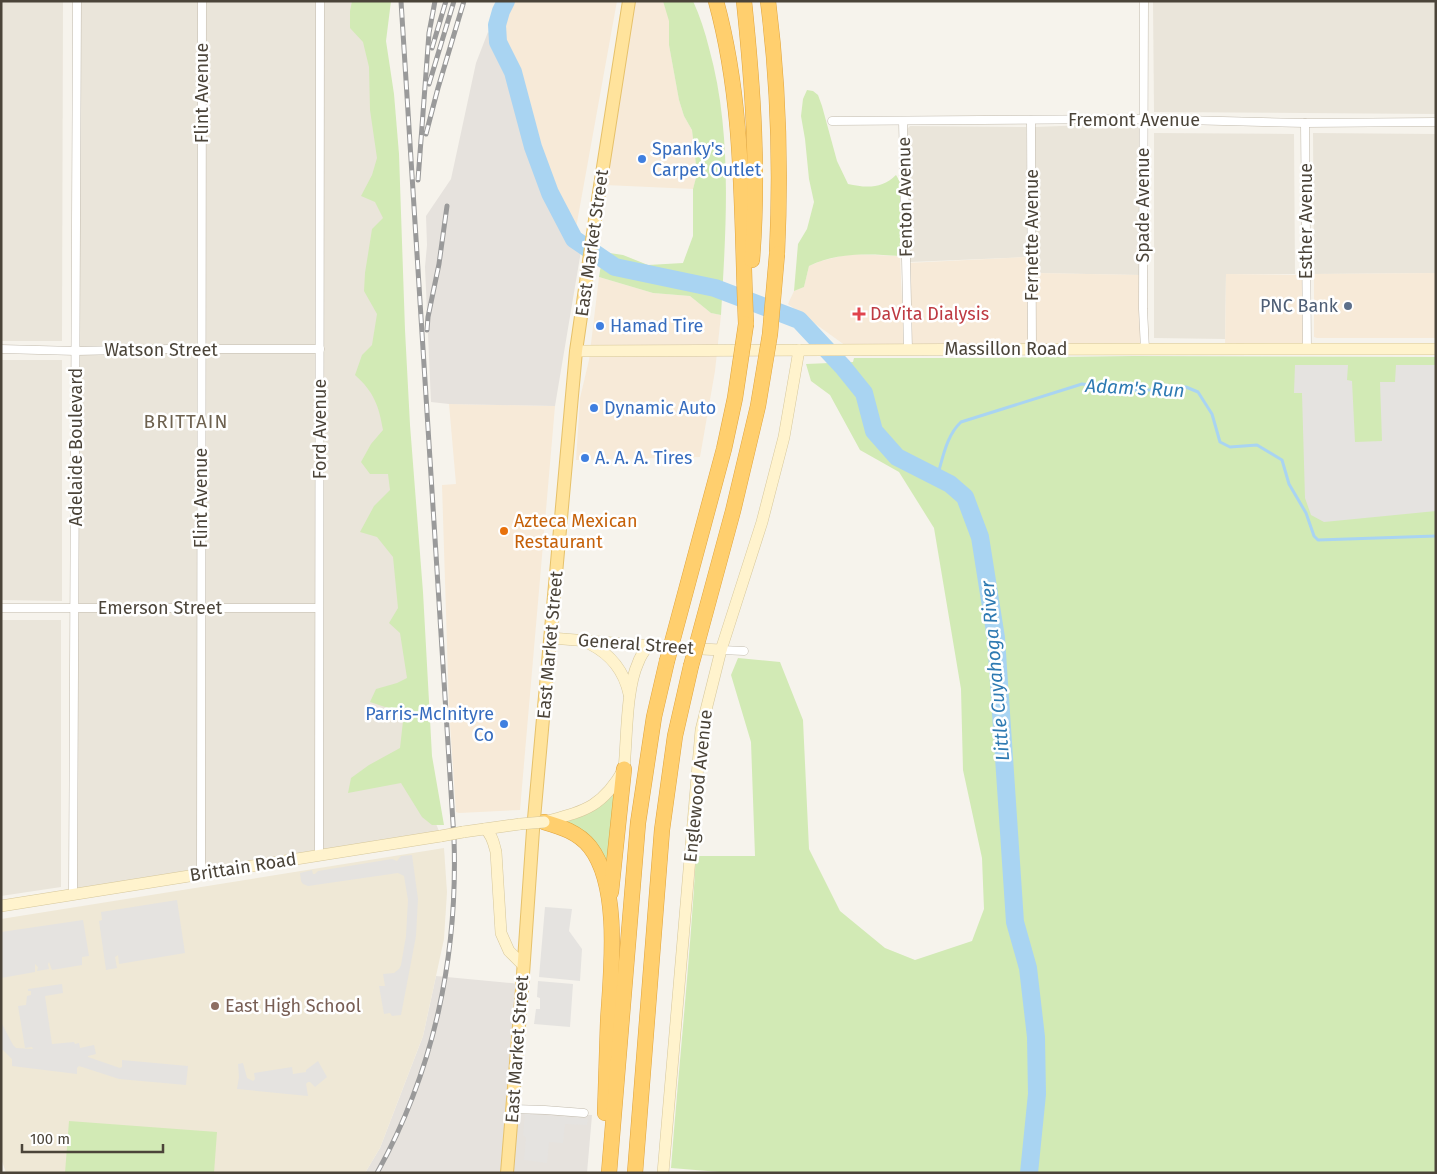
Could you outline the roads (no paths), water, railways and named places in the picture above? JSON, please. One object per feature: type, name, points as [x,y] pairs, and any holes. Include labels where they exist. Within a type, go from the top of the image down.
[{"type":"highway","points":[[716,1],[724,36],[734,103],[743,220],[748,253]]},
{"type":"highway","points":[[609,1173],[638,823],[652,725],[667,660],[724,449],[746,324],[755,140],[744,1]]},
{"type":"highway","points":[[635,1173],[662,830],[675,736],[691,666],[733,511],[758,406],[770,334],[777,254],[780,157],[775,64],[768,1]]},
{"type":"highway","points":[[775,64],[779,1]]},
{"type":"highway","points":[[610,907],[624,769]]},
{"type":"highway","points":[[544,822],[573,832],[590,847],[602,867],[610,907],[612,936],[604,1173]]},
{"type":"main road","name":"East Market Street","points":[[507,1173],[533,830],[576,351],[629,1]]},
{"type":"main road","name":"Massillon Road","points":[[576,351],[1436,349]]},
{"type":"main road","name":"Englewood Avenue","points":[[663,1173],[701,730],[721,650],[762,522],[784,437],[798,350]]},
{"type":"main road","name":"General Street","points":[[551,638],[721,650]]},
{"type":"main road","points":[[584,641],[604,651],[614,661],[626,683],[630,698]]},
{"type":"main road","name":"Brittain Road","points":[[1,906],[463,832],[544,822],[584,810],[607,794],[624,769],[630,698],[637,664],[648,646]]},
{"type":"main road","points":[[485,829],[493,840],[496,852],[501,933],[509,951],[523,965]]},
{"type":"street","name":"Adelaide Boulevard","points":[[73,894],[77,1]]},
{"type":"street","name":"Flint Avenue","points":[[200,874],[202,1]]},
{"type":"street","name":"Ford Avenue","points":[[319,856],[320,1]]},
{"type":"street","name":"Spade Avenue","points":[[1144,1],[1143,300],[1146,349]]},
{"type":"street","name":"Fremont Avenue","points":[[832,121],[1144,119],[1306,123],[1436,122]]},
{"type":"street","name":"Fernette Avenue","points":[[1031,120],[1032,350]]},
{"type":"street","name":"Fenton Avenue","points":[[903,121],[908,350]]},
{"type":"street","name":"Esther Avenue","points":[[1306,123],[1307,349]]},
{"type":"street","name":"Watson Street","points":[[1,349],[76,351],[320,349]]},
{"type":"street","name":"Emerson Street","points":[[1,608],[318,608]]},
{"type":"street","points":[[721,650],[744,651]]},
{"type":"street","points":[[513,1109],[584,1113]]},
{"type":"waterway","name":"Adam's Run","points":[[506,1],[497,25],[498,42],[513,72],[533,147],[550,193],[574,239],[615,267],[715,288],[799,320],[843,367],[864,393],[874,431],[897,457],[950,484],[965,497],[980,537],[996,638],[1015,922],[1028,968],[1036,1037],[1037,1094],[1029,1173]]},
{"type":"waterway","name":"Adam's Run","points":[[937,477],[948,441],[961,422],[1082,384],[1142,391],[1169,387],[1186,387],[1198,392],[1212,414],[1220,442],[1230,447],[1257,445],[1282,460],[1289,484],[1306,513],[1314,536],[1318,540],[1436,536]]},
{"type":"railway","points":[[377,1173],[397,1134],[414,1094],[438,1012],[452,926],[454,883],[454,839],[401,1]]},
{"type":"railway","points":[[418,180],[429,33],[435,1]]},
{"type":"railway","points":[[432,48],[446,1]]},
{"type":"railway","points":[[429,84],[454,1]]},
{"type":"railway","points":[[426,134],[464,1]]},
{"type":"railway","points":[[427,330],[447,206]]},
{"type":"place","name":"Spanky's Carpet Outlet","points":[[642,159]]},
{"type":"place","name":"PNC Bank","points":[[1348,306]]},
{"type":"place","name":"DaVita Dialysis","points":[[859,314]]},
{"type":"place","name":"Hamad Tire","points":[[600,326]]},
{"type":"place","name":"Dynamic Auto","points":[[594,408]]},
{"type":"place","name":"A. A. A. Tires","points":[[585,458]]},
{"type":"place","name":"Azteca Mexican Restaurant","points":[[504,531]]},
{"type":"place","name":"Parris-McInityre Co","points":[[504,724]]},
{"type":"place","name":"East High School","points":[[215,1006]]},
{"type":"district","name":"BRITTAIN","points":[[186,421]]},
{"type":"water label","name":"Little Cuyahoga River","points":[[995,671]]}]
